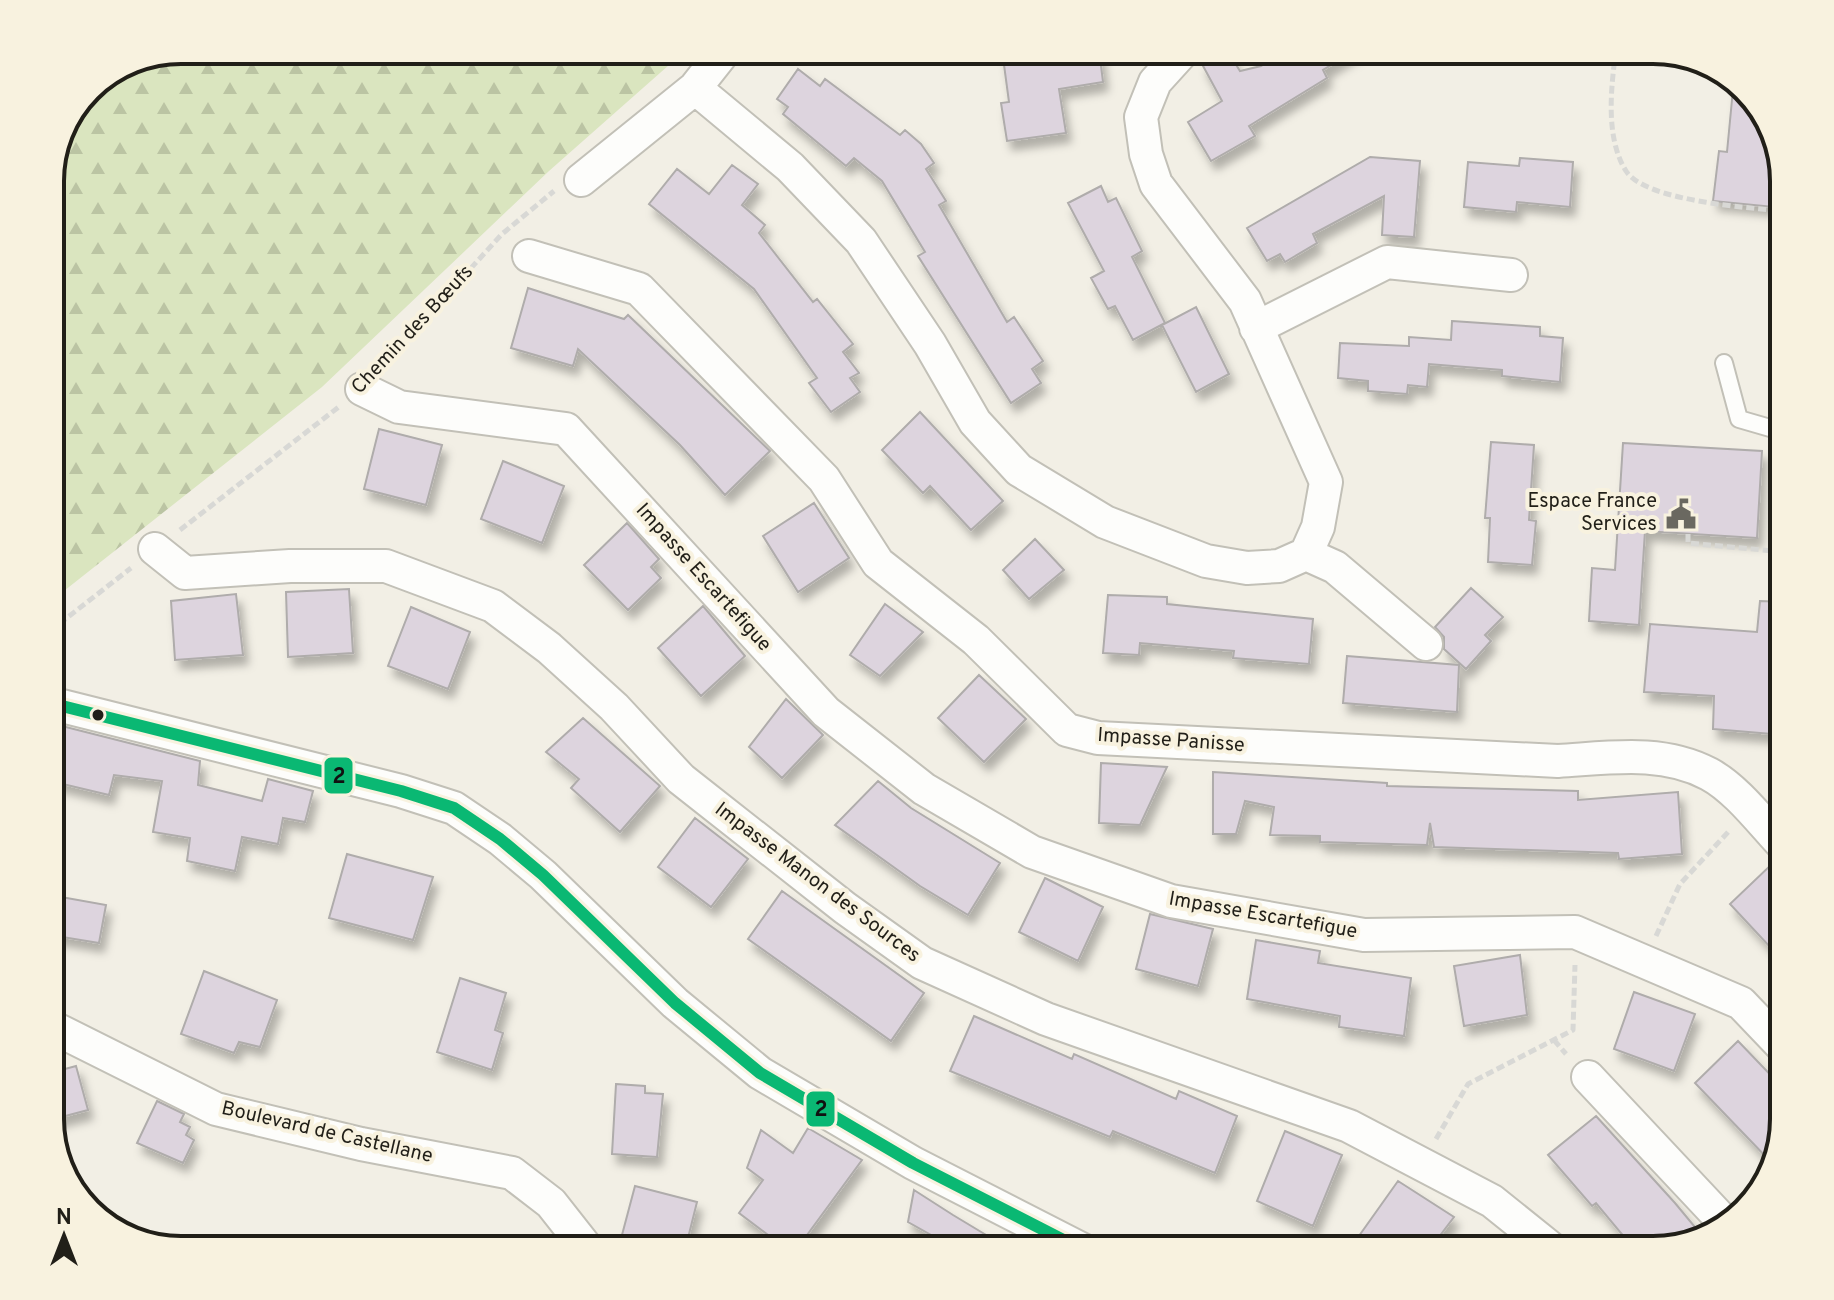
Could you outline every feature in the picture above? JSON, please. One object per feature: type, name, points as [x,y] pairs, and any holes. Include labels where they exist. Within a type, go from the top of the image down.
[{"type":"street","points":[[581,180],[695,88],[714,64]]},
{"type":"street","points":[[695,88],[790,167],[861,241],[930,344],[975,422],[1019,470],[1105,522],[1206,561],[1247,568],[1279,566],[1306,554],[1318,527],[1326,482],[1245,301],[1156,184],[1146,154],[1141,117],[1155,82],[1171,64]]},
{"type":"street","name":"Impasse Panisse","points":[[529,256],[639,289],[824,479],[878,563],[976,640],[1067,730],[1098,738],[1558,761],[1631,756],[1674,760],[1711,775],[1770,832]]},
{"type":"street","points":[[1256,328],[1387,262],[1511,275]]},
{"type":"street","name":"Impasse Escartefigue","points":[[362,389],[399,407],[566,429],[826,712],[924,789],[1032,852],[1171,901],[1364,935],[1575,932],[1645,959],[1741,1003],[1770,1033]]},
{"type":"street","name":"Impasse Manon des Sources","points":[[155,549],[185,573],[290,566],[386,566],[493,606],[549,648],[614,707],[681,779],[845,908],[922,963],[1046,1019],[1349,1126],[1492,1201],[1536,1236]]},
{"type":"street","points":[[1306,554],[1335,567],[1426,644]]},
{"type":"street","points":[[64,707],[454,808],[500,839],[543,875],[675,1003],[760,1073],[913,1163],[1056,1236]]},
{"type":"street","name":"Boulevard de Castellane","points":[[64,1033],[216,1109],[361,1144],[512,1173],[551,1203],[577,1236]]},
{"type":"street","points":[[64,1051],[85,1043]]},
{"type":"street","points":[[1588,1077],[1718,1216]]},
{"type":"lane","points":[[1724,363],[1739,419],[1770,428]]},
{"type":"path","points":[[1615,64],[1612,110],[1616,150],[1627,174],[1656,190],[1714,204],[1770,210]]},
{"type":"path","name":"Chemin des Bœufs","points":[[64,620],[362,389],[502,234],[567,181],[581,180]]},
{"type":"path","points":[[1688,534],[1688,543],[1770,551]]},
{"type":"path","points":[[1645,959],[1680,884],[1707,853]]},
{"type":"path","points":[[1421,1164],[1468,1084],[1573,1030],[1575,932]]},
{"type":"green space","points":[[181,64],[670,64],[549,171],[322,387],[64,591],[64,174],[76,129],[104,93],[136,73],[158,66]]},
{"type":"building","points":[[1004,64],[1101,64],[1103,82],[1059,89],[1066,133],[1007,141],[1001,103],[1009,102]]},
{"type":"building","points":[[1202,64],[1236,64],[1240,71],[1264,64],[1333,64],[1323,70],[1327,78],[1249,126],[1255,136],[1211,161],[1188,122],[1222,101]]},
{"type":"building","points":[[798,69],[820,86],[825,79],[900,135],[905,130],[921,144],[934,163],[926,169],[946,201],[939,205],[1007,322],[1014,317],[1043,361],[1032,369],[1041,383],[1011,403],[918,256],[925,252],[882,181],[854,158],[846,166],[783,114],[788,107],[777,99]]},
{"type":"building","points":[[1732,96],[1758,129],[1766,151],[1770,207],[1713,201],[1719,151],[1727,152]]},
{"type":"building","points":[[1370,157],[1420,161],[1414,237],[1382,235],[1384,196],[1313,234],[1317,243],[1285,262],[1280,254],[1267,261],[1247,228]]},
{"type":"building","points":[[1520,158],[1573,162],[1570,207],[1517,202],[1516,212],[1464,207],[1468,162],[1519,166]]},
{"type":"building","points":[[732,165],[758,184],[742,205],[765,225],[759,233],[813,302],[817,299],[853,344],[843,352],[859,373],[850,378],[860,392],[831,412],[809,383],[817,378],[754,289],[649,204],[677,169],[709,194]]},
{"type":"building","points":[[1101,186],[1108,202],[1116,198],[1142,251],[1132,257],[1165,323],[1133,340],[1115,306],[1108,309],[1091,278],[1104,271],[1068,203]]},
{"type":"building","points":[[528,288],[624,319],[628,315],[770,451],[725,495],[680,445],[578,349],[573,366],[511,348]]},
{"type":"building","points":[[1196,307],[1229,374],[1196,392],[1162,325]]},
{"type":"building","points":[[1452,321],[1540,327],[1540,336],[1563,338],[1560,382],[1502,376],[1502,370],[1429,364],[1427,387],[1408,385],[1407,394],[1368,391],[1368,381],[1338,378],[1340,343],[1409,346],[1409,337],[1451,340]]},
{"type":"building","points":[[920,412],[1003,501],[971,530],[930,486],[923,493],[882,450]]},
{"type":"building","points":[[379,429],[442,445],[426,505],[364,489]]},
{"type":"building","points":[[1491,442],[1534,445],[1529,520],[1536,521],[1532,565],[1488,562],[1490,518],[1485,518]]},
{"type":"building","points":[[1623,443],[1762,451],[1757,538],[1645,531],[1639,625],[1589,621],[1592,568],[1615,570]]},
{"type":"building","points":[[503,461],[564,486],[542,543],[481,519]]},
{"type":"building","points":[[814,503],[849,558],[798,592],[763,536]]},
{"type":"building","points":[[627,523],[659,559],[651,567],[661,578],[628,610],[584,565]]},
{"type":"building","points":[[1035,539],[1064,570],[1029,599],[1003,570]]},
{"type":"building","points":[[1471,588],[1503,617],[1485,635],[1491,641],[1466,669],[1444,649],[1444,637],[1435,627]]},
{"type":"building","points":[[349,589],[353,653],[288,657],[286,592]]},
{"type":"building","points":[[236,594],[243,655],[175,660],[171,601]]},
{"type":"building","points":[[1108,595],[1167,597],[1167,604],[1313,619],[1309,664],[1233,658],[1234,651],[1140,643],[1139,655],[1103,653]]},
{"type":"building","points":[[1760,601],[1770,601],[1770,734],[1713,729],[1714,696],[1644,692],[1650,624],[1757,632]]},
{"type":"building","points":[[885,604],[923,632],[880,676],[850,655]]},
{"type":"building","points":[[703,606],[745,656],[701,696],[658,648]]},
{"type":"building","points":[[411,607],[470,632],[448,689],[388,666]]},
{"type":"building","points":[[1347,656],[1459,665],[1457,712],[1343,703]]},
{"type":"building","points":[[979,675],[1026,719],[984,762],[938,718]]},
{"type":"building","points":[[786,699],[823,735],[782,778],[749,747]]},
{"type":"building","points":[[583,718],[660,786],[620,832],[571,788],[579,779],[546,752]]},
{"type":"building","points":[[64,727],[200,761],[198,785],[262,801],[268,779],[313,791],[305,822],[283,818],[278,844],[242,837],[235,871],[187,861],[190,838],[153,832],[162,781],[114,775],[109,795],[64,784]]},
{"type":"building","points":[[1101,763],[1167,767],[1140,825],[1099,823]]},
{"type":"building","points":[[1213,772],[1387,783],[1387,786],[1578,791],[1578,800],[1678,792],[1682,854],[1619,859],[1618,853],[1434,847],[1430,823],[1427,845],[1320,842],[1320,836],[1270,835],[1274,807],[1245,801],[1236,834],[1213,834]]},
{"type":"building","points":[[878,781],[911,808],[1000,863],[968,915],[920,886],[835,825]]},
{"type":"building","points":[[695,818],[748,859],[711,907],[658,867]]},
{"type":"building","points":[[347,854],[433,877],[413,940],[329,918]]},
{"type":"building","points":[[1770,866],[1770,947],[1730,904]]},
{"type":"building","points":[[1045,878],[1103,907],[1078,961],[1019,932]]},
{"type":"building","points":[[782,891],[924,993],[891,1041],[748,939]]},
{"type":"building","points":[[64,898],[106,905],[99,943],[64,937]]},
{"type":"building","points":[[1150,914],[1213,929],[1198,986],[1136,969]]},
{"type":"building","points":[[1256,940],[1320,951],[1318,963],[1411,978],[1404,1036],[1339,1027],[1340,1016],[1247,999]]},
{"type":"building","points":[[1520,955],[1527,1015],[1464,1026],[1454,966]]},
{"type":"building","points":[[204,971],[277,1000],[260,1047],[239,1042],[234,1053],[181,1034]]},
{"type":"building","points":[[460,978],[506,993],[495,1030],[503,1033],[492,1070],[437,1052]]},
{"type":"building","points":[[1634,992],[1695,1014],[1674,1071],[1614,1049]]},
{"type":"building","points":[[974,1016],[1072,1059],[1074,1054],[1176,1099],[1179,1091],[1237,1116],[1215,1173],[1113,1131],[1110,1137],[950,1071]]},
{"type":"building","points":[[1738,1041],[1770,1074],[1769,1134],[1764,1155],[1695,1083]]},
{"type":"building","points":[[76,1066],[88,1110],[64,1116],[64,1069]]},
{"type":"building","points":[[616,1084],[645,1086],[645,1093],[663,1094],[657,1157],[612,1154]]},
{"type":"building","points":[[157,1101],[184,1114],[180,1122],[190,1127],[186,1135],[194,1140],[183,1163],[137,1143]]},
{"type":"building","points":[[1596,1116],[1695,1228],[1668,1235],[1623,1236],[1596,1203],[1592,1206],[1548,1155]]},
{"type":"building","points":[[808,1128],[862,1160],[806,1236],[769,1236],[739,1213],[763,1180],[747,1168],[761,1130],[793,1153]]},
{"type":"building","points":[[1285,1131],[1342,1155],[1313,1226],[1257,1201]]},
{"type":"building","points":[[1398,1181],[1454,1217],[1440,1236],[1359,1236]]},
{"type":"building","points":[[635,1186],[697,1202],[688,1236],[622,1236]]},
{"type":"building","points":[[914,1190],[988,1236],[933,1236],[908,1222]]},
{"type":"transit line","name":"2","points":[[64,707],[401,791],[454,808],[500,839],[543,875],[675,1003],[760,1073],[913,1163],[1056,1236]]},
{"type":"place","name":"Espace France Services","points":[[1681,514]]}]
